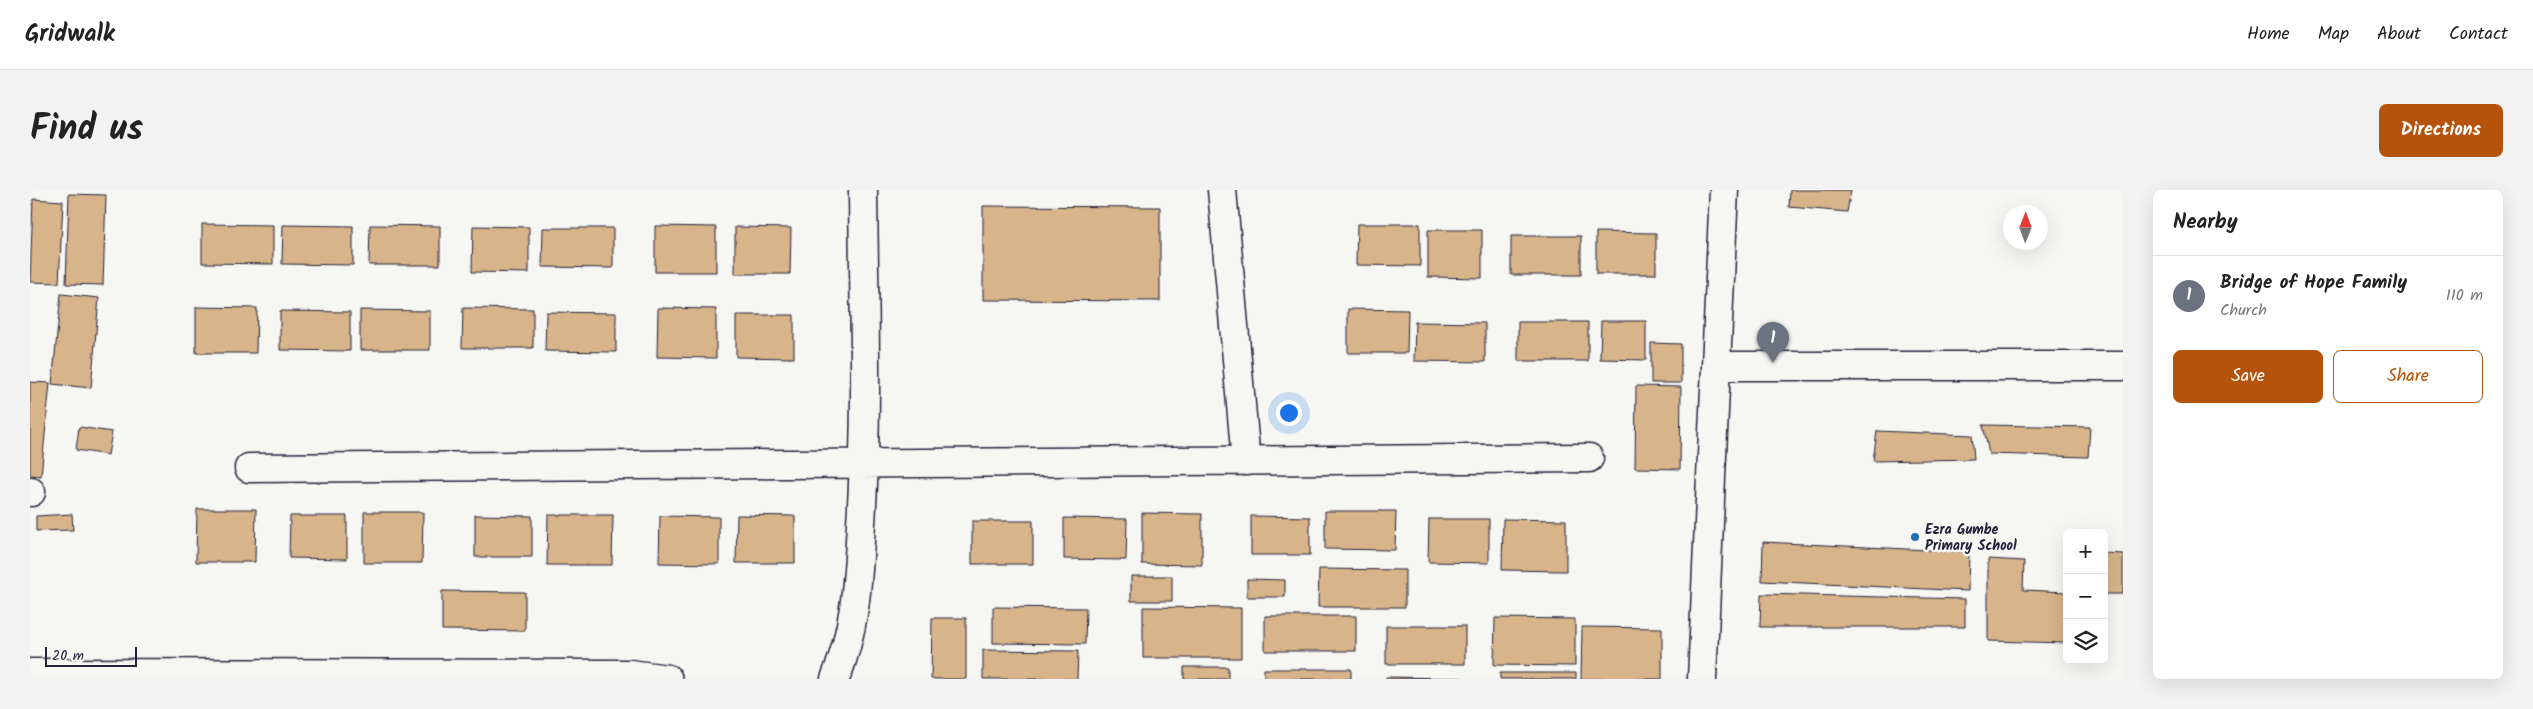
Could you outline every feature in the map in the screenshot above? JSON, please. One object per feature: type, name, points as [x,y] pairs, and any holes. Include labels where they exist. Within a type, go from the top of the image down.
[{"type":"street","points":[[834,679],[842,662],[856,602],[865,462],[863,190]]},
{"type":"street","points":[[1222,190],[1246,461]]},
{"type":"street","points":[[1702,679],[1724,190]]},
{"type":"street","points":[[1716,366],[2123,366]]},
{"type":"street","points":[[249,468],[1589,458]]},
{"type":"street","points":[[30,673],[66,676],[630,674],[668,679]]},
{"type":"building","points":[[1790,190],[1851,190],[1847,212],[1789,207]]},
{"type":"building","points":[[69,194],[106,195],[103,285],[66,284]]},
{"type":"building","points":[[33,199],[63,201],[59,283],[30,282]]},
{"type":"building","points":[[983,206],[1160,207],[1160,301],[983,300]]},
{"type":"building","points":[[202,224],[273,225],[273,264],[202,263]]},
{"type":"building","points":[[1357,224],[1420,224],[1420,266],[1356,265]]},
{"type":"building","points":[[283,225],[353,226],[353,265],[282,264]]},
{"type":"building","points":[[370,225],[440,226],[440,265],[369,265]]},
{"type":"building","points":[[473,226],[529,227],[529,273],[472,272]]},
{"type":"building","points":[[655,226],[716,227],[716,272],[655,272]]},
{"type":"building","points":[[735,227],[791,228],[790,274],[735,274]]},
{"type":"building","points":[[543,228],[613,228],[613,268],[542,267]]},
{"type":"building","points":[[1428,230],[1482,230],[1482,278],[1428,277]]},
{"type":"building","points":[[1596,232],[1656,233],[1656,274],[1596,274]]},
{"type":"building","points":[[1511,236],[1581,236],[1581,275],[1511,275]]},
{"type":"building","points":[[61,294],[99,298],[91,388],[52,384]]},
{"type":"building","points":[[196,307],[257,308],[256,353],[196,353]]},
{"type":"building","points":[[463,308],[533,309],[533,348],[462,348]]},
{"type":"building","points":[[658,308],[716,309],[716,358],[657,357]]},
{"type":"building","points":[[1348,309],[1408,310],[1407,353],[1348,353]]},
{"type":"building","points":[[360,310],[430,311],[430,350],[360,350]]},
{"type":"building","points":[[280,311],[350,312],[350,351],[280,350]]},
{"type":"building","points":[[546,312],[616,313],[616,352],[545,351]]},
{"type":"building","points":[[736,315],[794,315],[794,358],[736,357]]},
{"type":"building","points":[[1601,321],[1646,321],[1646,360],[1600,359]]},
{"type":"building","points":[[1415,322],[1485,323],[1485,362],[1414,361]]},
{"type":"building","points":[[1518,322],[1588,322],[1588,361],[1518,361]]},
{"type":"building","points":[[1651,343],[1681,344],[1681,383],[1651,383]]},
{"type":"building","points":[[30,382],[50,383],[41,476],[30,475]]},
{"type":"building","points":[[1636,386],[1681,387],[1680,469],[1635,468]]},
{"type":"building","points":[[1983,425],[2090,427],[2088,457],[1989,454]]},
{"type":"building","points":[[79,427],[112,432],[108,455],[76,450]]},
{"type":"building","points":[[1877,431],[1972,435],[1974,459],[1873,461]]},
{"type":"building","points":[[197,509],[256,509],[255,562],[196,562]]},
{"type":"building","points":[[1325,511],[1396,511],[1395,550],[1325,549]]},
{"type":"building","points":[[364,512],[423,512],[422,563],[364,563]]},
{"type":"building","points":[[1142,513],[1202,514],[1202,565],[1142,564]]},
{"type":"building","points":[[72,514],[73,530],[36,531],[36,516]]},
{"type":"building","points":[[475,515],[532,516],[532,557],[475,557]]},
{"type":"building","points":[[548,515],[613,515],[612,565],[547,565]]},
{"type":"building","points":[[737,515],[795,516],[795,563],[736,563]]},
{"type":"building","points":[[290,516],[347,516],[347,559],[289,558]]},
{"type":"building","points":[[660,516],[719,517],[719,564],[659,563]]},
{"type":"building","points":[[1251,516],[1310,517],[1310,555],[1251,555]]},
{"type":"building","points":[[1064,518],[1127,519],[1126,560],[1064,559]]},
{"type":"building","points":[[1429,519],[1489,519],[1489,563],[1428,562]]},
{"type":"building","points":[[1503,519],[1566,520],[1566,571],[1502,570]]},
{"type":"building","points":[[972,521],[1033,521],[1033,564],[972,564]]},
{"type":"building","points":[[1763,542],[1969,552],[1968,591],[1762,581]]},
{"type":"building","points":[[2108,553],[2123,554],[2123,594],[2108,594]]},
{"type":"building","points":[[1988,559],[2024,561],[2023,590],[2063,592],[2063,643],[1988,641]]},
{"type":"building","points":[[1319,569],[1405,570],[1405,607],[1318,607]]},
{"type":"building","points":[[1131,576],[1172,576],[1172,601],[1131,601]]},
{"type":"building","points":[[1247,579],[1285,580],[1285,597],[1247,597]]},
{"type":"building","points":[[442,591],[525,592],[525,631],[442,630]]},
{"type":"building","points":[[1761,594],[1965,599],[1965,627],[1760,627]]},
{"type":"building","points":[[993,607],[1086,608],[1085,644],[993,643]]},
{"type":"building","points":[[1143,607],[1241,608],[1241,658],[1143,658]]},
{"type":"building","points":[[1265,616],[1356,616],[1356,651],[1265,651]]},
{"type":"building","points":[[932,618],[966,618],[966,679],[931,679]]},
{"type":"building","points":[[1495,618],[1575,619],[1575,666],[1494,665]]},
{"type":"building","points":[[1386,626],[1465,626],[1465,664],[1386,664]]},
{"type":"building","points":[[1582,627],[1662,628],[1662,679],[1581,679]]},
{"type":"building","points":[[983,650],[1078,651],[1077,679],[983,679]]},
{"type":"building","points":[[1184,667],[1228,667],[1228,679],[1184,679]]},
{"type":"building","points":[[1264,669],[1351,669],[1351,679],[1264,679]]},
{"type":"building","points":[[1500,673],[1576,673],[1576,679],[1500,679]]},
{"type":"building","points":[[1386,677],[1463,678],[1463,679],[1386,679]]},
{"type":"place","name":"Bridge of Hope Family","points":[[1773,363]]},
{"type":"place","name":"Ezra Gumbe Primary School","points":[[1915,537]]}]
